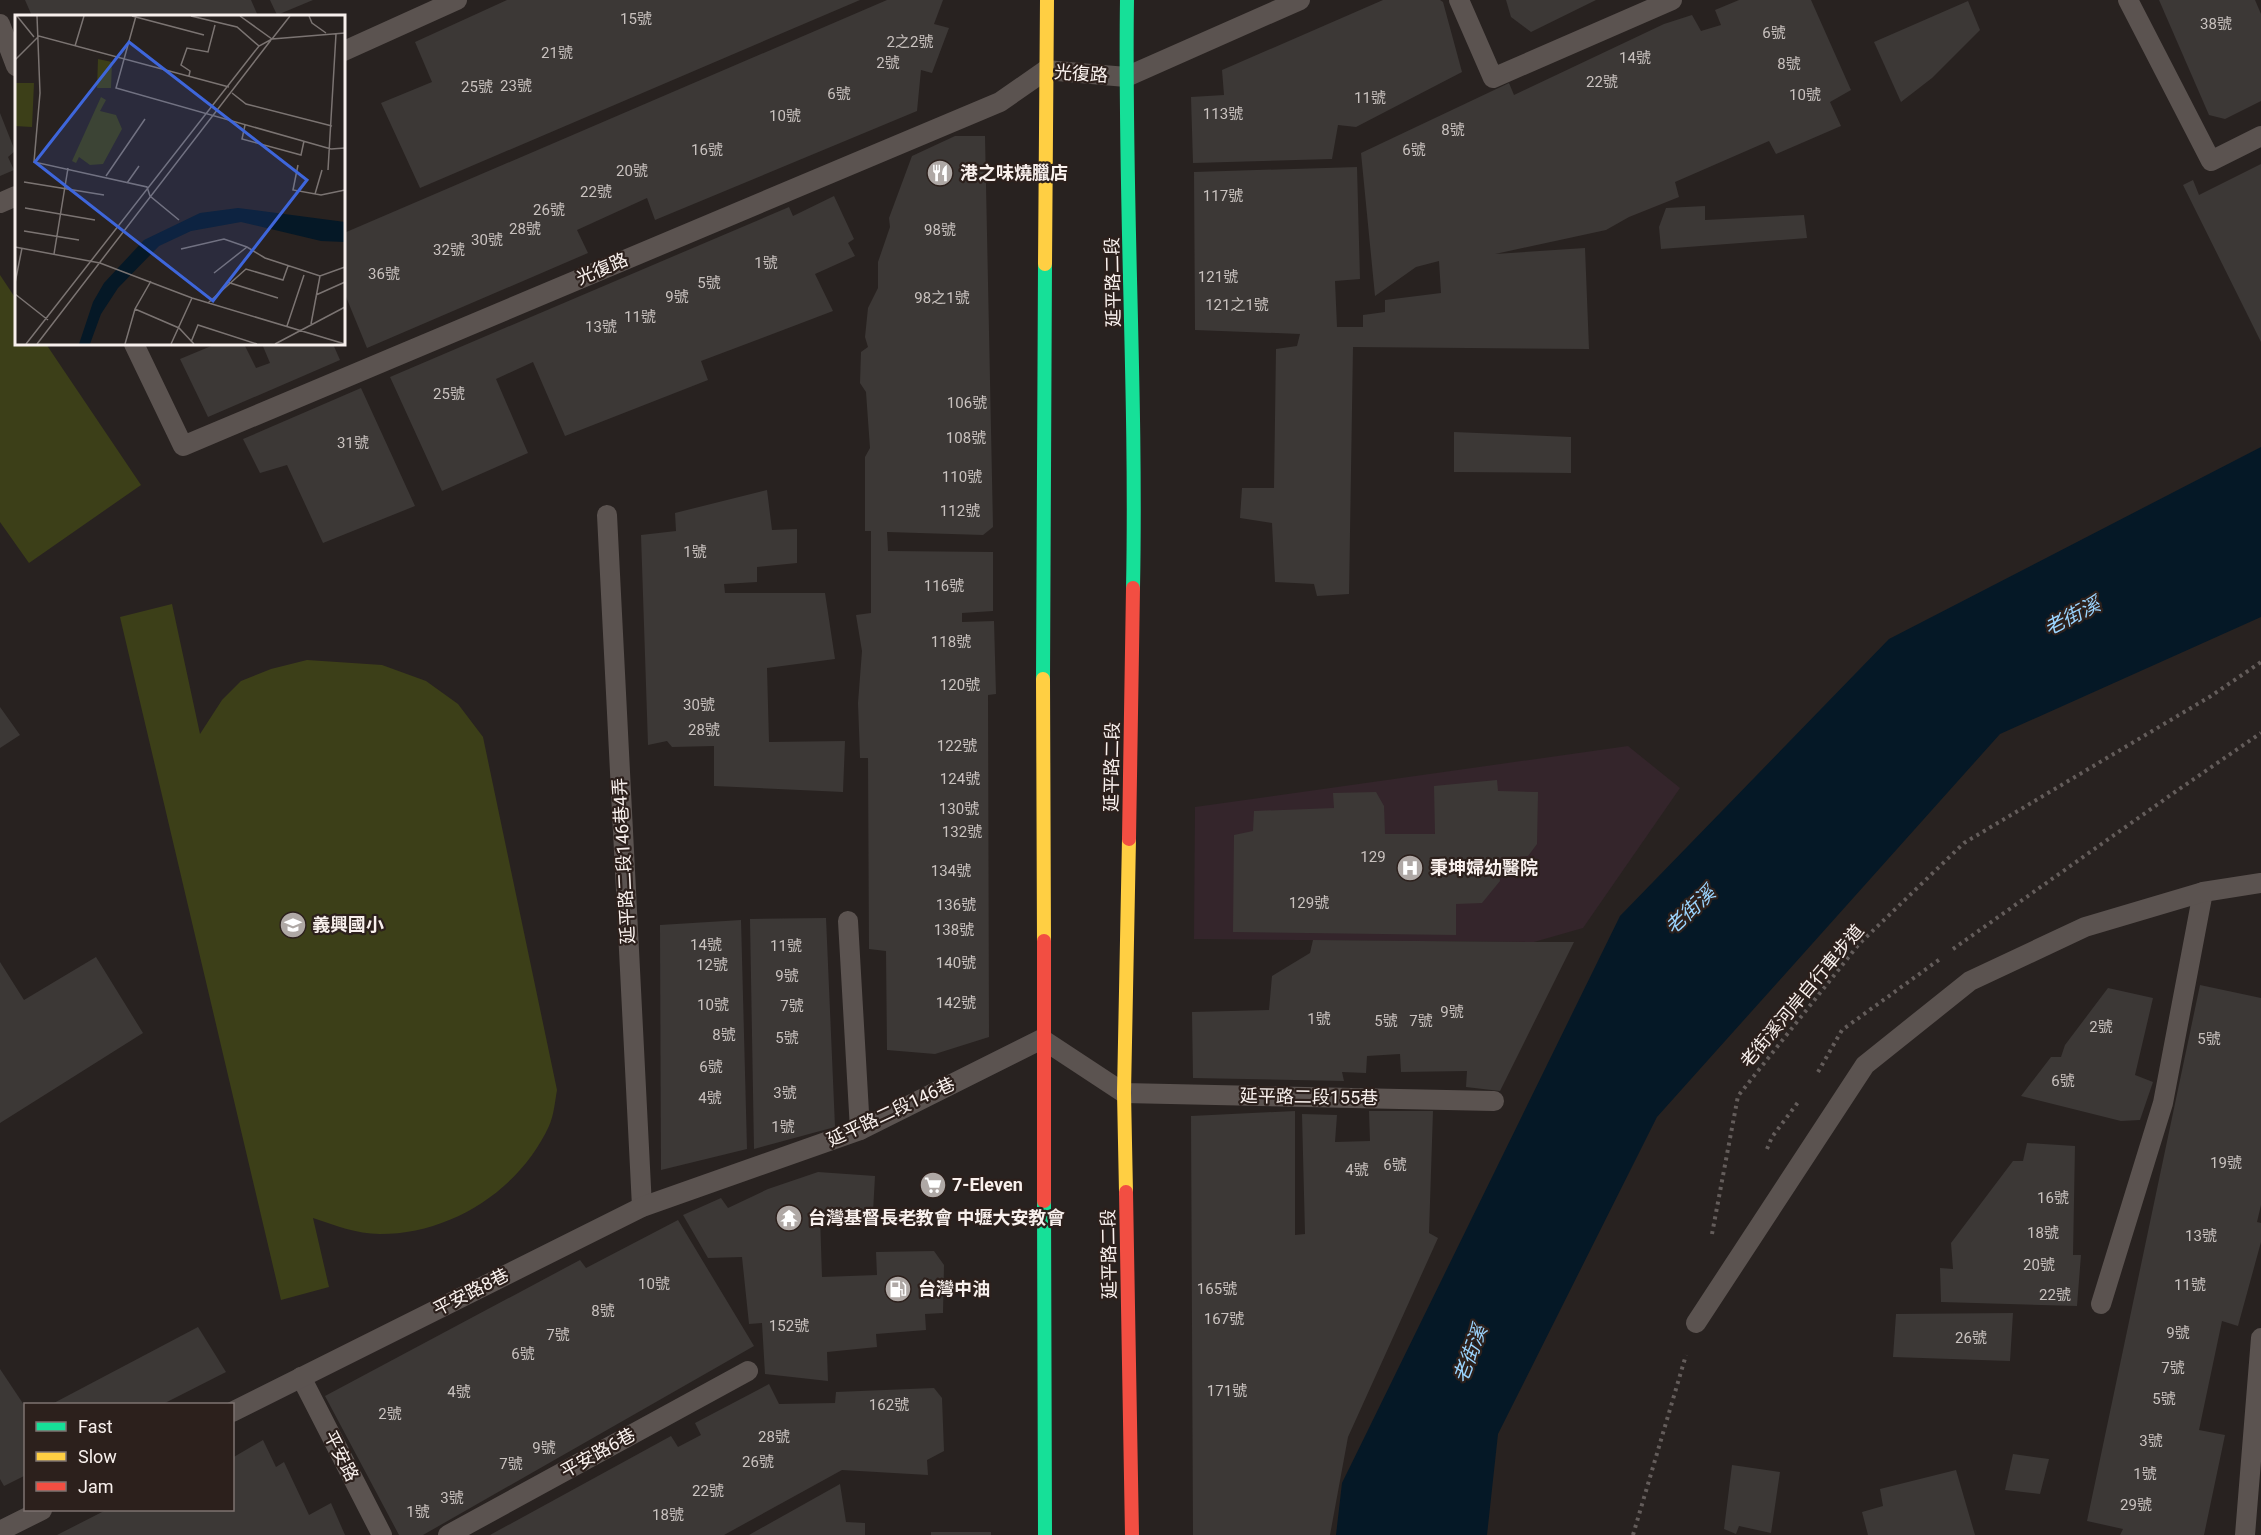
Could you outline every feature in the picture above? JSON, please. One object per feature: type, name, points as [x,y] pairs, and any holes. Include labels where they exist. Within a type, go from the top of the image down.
[{"type":"main road","points":[[1045,1535],[1042,1039],[1047,0]]},
{"type":"main road","name":"延平路二段","points":[[1127,0],[1126,77],[1135,496],[1124,1093],[1132,1535]]},
{"type":"lane","points":[[345,51],[457,0]]},
{"type":"lane","points":[[1126,77],[1300,0]]},
{"type":"lane","points":[[1459,0],[1493,78],[1672,0]]},
{"type":"lane","points":[[2128,0],[2211,161],[2261,136]]},
{"type":"lane","points":[[0,24],[15,63]]},
{"type":"lane","name":"光復路","points":[[134,345],[183,446],[1000,102],[1046,70],[1126,77]]},
{"type":"lane","points":[[0,203],[15,196]]},
{"type":"lane","name":"延平路二段146巷4弄","points":[[607,515],[642,1207]]},
{"type":"lane","points":[[1696,1323],[1865,1065],[1970,981],[2085,927],[2203,892],[2261,883]]},
{"type":"lane","points":[[2101,1304],[2163,1103],[2203,892]]},
{"type":"lane","points":[[849,921],[860,1130]]},
{"type":"lane","points":[[1042,1039],[1124,1093]]},
{"type":"lane","name":"延平路二段146巷","points":[[642,1207],[860,1130],[1042,1039]]},
{"type":"lane","name":"延平路二段155巷","points":[[1124,1093],[1494,1101]]},
{"type":"lane","name":"平安路8巷","points":[[234,1411],[642,1207]]},
{"type":"lane","points":[[2245,1535],[2261,1338]]},
{"type":"lane","name":"平安路6巷","points":[[448,1535],[748,1371]]},
{"type":"lane","name":"平安路","points":[[301,1377],[382,1535]]},
{"type":"lane","points":[[0,1531],[38,1511]]},
{"type":"path","name":"老街溪河岸自行車步道","points":[[1710,1244],[1738,1096],[1859,944],[1964,843],[2211,696],[2261,662]]},
{"type":"path","points":[[1633,1535],[1696,1323]]},
{"type":"shaded area","name":"秉坤婦幼醫院","points":[[1628,746],[1680,788],[1583,928],[1534,942],[1194,939],[1195,807]]},
{"type":"green space","points":[[0,275],[15,298],[15,345],[47,345],[141,485],[29,563],[0,522]]},
{"type":"green space","points":[[172,604],[200,734],[222,700],[241,681],[271,669],[307,660],[382,665],[426,681],[458,704],[483,737],[557,1090],[549,1126],[536,1149],[520,1170],[501,1189],[456,1217],[406,1232],[380,1234],[354,1231],[313,1218],[329,1287],[281,1300],[120,617]]},
{"type":"water","name":"老街溪","points":[[2261,447],[2261,617],[2000,734],[1657,1117],[1498,1434],[1487,1535],[1336,1535],[1342,1483],[1620,916],[1889,639]]},
{"type":"building","points":[[25,0],[251,0],[258,15],[32,15]]},
{"type":"building","points":[[270,0],[313,0],[277,15]]},
{"type":"building","points":[[507,0],[860,0],[420,188],[381,103],[432,82],[415,42]]},
{"type":"building","points":[[887,0],[943,0],[934,24],[949,28],[932,73],[921,70],[917,111],[655,220],[647,198],[577,230],[588,253],[367,348],[345,294],[345,233]]},
{"type":"building","points":[[1383,0],[1440,0],[1443,2],[1462,72],[1356,127],[1338,125],[1332,159],[1193,163],[1191,97],[1224,95],[1222,70]]},
{"type":"building","points":[[1506,0],[1596,0],[1531,32],[1511,17]]},
{"type":"building","points":[[1739,0],[1811,0],[1851,90],[1830,102],[1841,126],[1776,154],[1769,141],[1675,182],[1679,197],[1629,217],[1606,230],[1495,254],[1585,248],[1589,349],[1353,347],[1349,594],[1317,596],[1314,584],[1275,582],[1272,523],[1240,518],[1242,488],[1274,488],[1276,349],[1297,346],[1300,334],[1195,330],[1194,172],[1357,167],[1360,279],[1335,281],[1337,327],[1363,327],[1363,315],[1385,312],[1385,300],[1441,293],[1439,261],[1416,267],[1375,296],[1361,153],[1509,83],[1514,95],[1664,24],[1692,15],[1701,31],[1721,25],[1715,10]]},
{"type":"building","points":[[2159,0],[2255,0],[2261,14],[2261,101],[2225,119],[2209,115]]},
{"type":"building","points":[[1968,1],[1980,30],[1932,78],[1901,102],[1874,42]]},
{"type":"building","points":[[0,113],[15,151],[8,157],[14,170],[0,176]]},
{"type":"building","points":[[955,136],[985,136],[993,527],[983,535],[887,532],[888,551],[993,552],[993,611],[962,613],[962,622],[994,621],[996,694],[988,695],[989,1037],[935,1054],[887,1050],[886,951],[869,949],[868,758],[860,758],[858,703],[862,651],[856,615],[871,613],[871,531],[865,531],[865,457],[870,448],[866,392],[860,383],[861,352],[868,347],[865,337],[868,308],[878,288],[878,262],[890,227],[889,218],[912,156]]},
{"type":"building","points":[[2261,164],[2261,342],[2183,185],[2193,180],[2199,195]]},
{"type":"building","points":[[834,196],[854,239],[848,243],[855,256],[815,274],[833,311],[701,361],[708,380],[565,436],[533,362],[496,379],[528,453],[442,491],[390,377],[789,207],[793,216]]},
{"type":"building","points":[[1705,206],[1705,220],[1804,215],[1807,238],[1661,249],[1659,227],[1666,208]]},
{"type":"building","points":[[214,345],[244,345],[256,368],[270,363],[262,345],[333,345],[340,360],[208,417],[180,359]]},
{"type":"building","points":[[361,388],[415,506],[323,543],[287,465],[260,473],[243,439]]},
{"type":"building","points":[[1454,432],[1571,437],[1571,473],[1454,472]]},
{"type":"building","points":[[767,490],[772,530],[797,529],[797,563],[757,567],[757,582],[724,584],[725,593],[825,593],[835,659],[767,668],[769,742],[845,741],[843,792],[714,786],[714,746],[672,747],[667,741],[648,745],[641,535],[676,531],[675,513]]},
{"type":"building","points":[[0,707],[20,735],[0,748]]},
{"type":"building","points":[[1497,780],[1498,791],[1538,792],[1537,844],[1528,856],[1497,858],[1500,881],[1482,903],[1456,904],[1456,935],[1233,932],[1234,835],[1253,831],[1254,811],[1334,808],[1333,793],[1376,792],[1384,806],[1385,834],[1435,834],[1434,786]]},
{"type":"building","points":[[826,918],[835,1127],[754,1149],[750,919]]},
{"type":"building","points":[[741,920],[747,1149],[661,1170],[660,925]]},
{"type":"building","points":[[1313,940],[1574,942],[1500,1091],[1466,1087],[1467,1071],[1401,1072],[1400,1054],[1367,1056],[1366,1073],[1342,1072],[1344,1081],[1193,1078],[1192,1012],[1269,1010],[1272,976],[1310,953]]},
{"type":"building","points":[[96,957],[143,1033],[0,1123],[0,962],[24,1000]]},
{"type":"building","points":[[2200,985],[2261,998],[2261,1205],[2257,1222],[2261,1223],[2261,1242],[2238,1326],[2222,1321],[2199,1430],[2225,1435],[2204,1535],[2120,1535],[2123,1529],[2087,1521]]},
{"type":"building","points":[[2108,988],[2153,998],[2135,1075],[2153,1082],[2140,1120],[2121,1121],[2021,1096],[2051,1057],[2061,1057],[2065,1045]]},
{"type":"building","points":[[1295,1111],[1295,1235],[1305,1234],[1302,1114],[1337,1115],[1335,1142],[1370,1141],[1369,1111],[1433,1111],[1429,1233],[1438,1238],[1348,1437],[1330,1535],[1193,1535],[1191,1116]]},
{"type":"building","points":[[2027,1143],[2075,1146],[2073,1255],[2081,1255],[2077,1306],[1941,1302],[1940,1268],[1953,1269],[1951,1243],[2013,1161],[2023,1161]]},
{"type":"building","points":[[818,1172],[875,1176],[873,1212],[820,1215],[822,1277],[877,1275],[876,1252],[934,1251],[944,1265],[943,1313],[925,1314],[926,1330],[876,1334],[877,1347],[827,1352],[828,1381],[765,1374],[762,1323],[749,1324],[742,1257],[708,1258],[683,1215],[721,1198],[728,1208],[768,1189]]},
{"type":"building","points":[[678,1220],[754,1346],[423,1535],[399,1535],[325,1396],[580,1260],[586,1268]]},
{"type":"building","points":[[2013,1313],[2010,1361],[1893,1357],[1896,1314]]},
{"type":"building","points":[[198,1327],[226,1372],[165,1403],[54,1403]]},
{"type":"building","points":[[0,1369],[24,1405],[24,1476],[4,1486],[0,1479]]},
{"type":"building","points":[[769,1384],[779,1404],[835,1403],[836,1392],[934,1388],[942,1398],[944,1451],[927,1460],[928,1475],[842,1470],[724,1535],[490,1535],[671,1436],[678,1447],[701,1435],[695,1423]]},
{"type":"building","points":[[263,1440],[276,1467],[284,1462],[309,1515],[331,1503],[345,1535],[57,1535],[104,1511],[234,1511],[234,1457]]},
{"type":"building","points":[[2013,1454],[2049,1459],[2040,1494],[2005,1490]]},
{"type":"building","points":[[1732,1465],[1780,1472],[1771,1533],[1739,1526],[1736,1534],[1724,1529]]},
{"type":"building","points":[[1956,1470],[1975,1535],[1868,1535],[1862,1512],[1883,1506],[1880,1489]]},
{"type":"building","points":[[840,1484],[846,1522],[865,1523],[865,1535],[749,1535]]},
{"type":"building","points":[[931,1532],[991,1532],[991,1535],[931,1535]]},
{"type":"traffic: fast","points":[[1127,0],[1133,588]]},
{"type":"traffic: fast","points":[[1043,679],[1045,264]]},
{"type":"traffic: fast","points":[[1044,1201],[1045,1535]]},
{"type":"traffic: slow","points":[[1045,264],[1047,0]]},
{"type":"traffic: slow","points":[[1043,679],[1044,941]]},
{"type":"traffic: slow","points":[[1126,1192],[1124,1093],[1129,839]]},
{"type":"traffic: jam","points":[[1129,839],[1133,588]]},
{"type":"traffic: jam","points":[[1044,941],[1044,1201]]},
{"type":"traffic: jam","points":[[1126,1192],[1132,1535]]},
{"type":"place","name":"港之味燒臘店","points":[[940,173]]},
{"type":"place","name":"秉坤婦幼醫院","points":[[1410,868]]},
{"type":"place","name":"義興國小","points":[[293,925]]},
{"type":"place","name":"7-Eleven","points":[[933,1185]]},
{"type":"place","name":"台灣基督長老教會 中壢大安教會","points":[[789,1218]]},
{"type":"place","name":"台灣中油","points":[[898,1289]]}]
